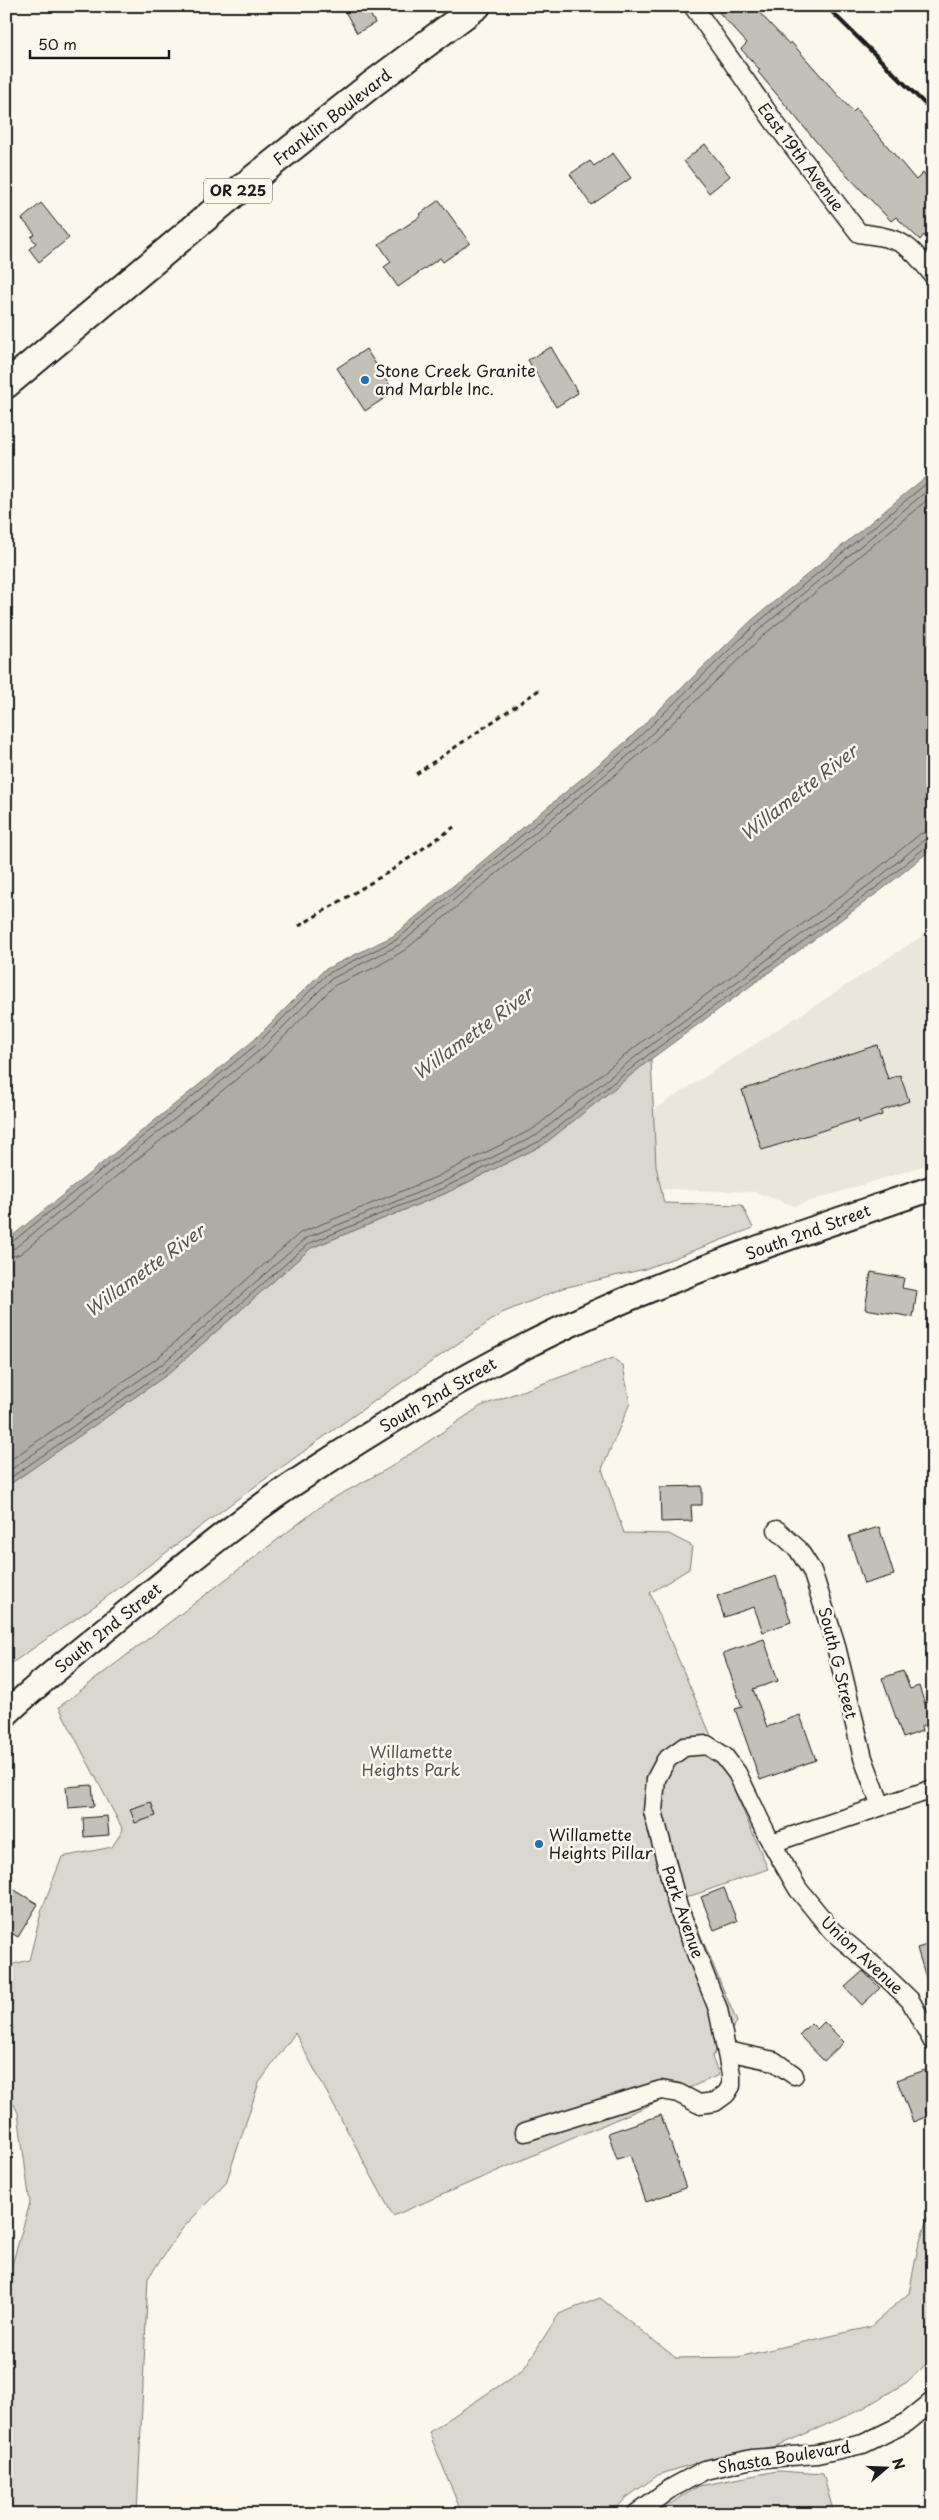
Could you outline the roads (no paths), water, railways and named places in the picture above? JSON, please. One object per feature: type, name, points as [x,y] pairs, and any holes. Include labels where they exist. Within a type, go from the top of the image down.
[{"type":"main road","name":"Franklin Boulevard","points":[[6,385],[240,190],[371,85],[477,6]]},
{"type":"street","name":"East 19th Avenue","points":[[693,6],[775,123],[859,233],[891,237],[912,249],[933,275]]},
{"type":"street","name":"South 2nd Street","points":[[6,1714],[214,1542],[309,1473],[436,1395],[499,1359],[569,1325],[658,1286],[820,1226],[933,1188]]},
{"type":"street","name":"South G Street","points":[[777,1530],[798,1549],[815,1579],[835,1642],[863,1758],[881,1806]]},
{"type":"street","name":"Park Avenue","points":[[525,2132],[662,2090],[678,2093],[699,2104],[715,2102],[726,2094],[731,2086],[727,2050],[718,2009],[678,1907],[653,1811],[656,1778],[666,1760],[684,1747],[707,1745],[724,1756],[737,1773],[772,1843]]},
{"type":"street","points":[[772,1843],[933,1788]]},
{"type":"street","name":"Union Avenue","points":[[772,1843],[798,1889],[832,1931],[881,1972],[910,2000],[933,2042]]},
{"type":"street","points":[[727,2050],[780,2063],[794,2075]]},
{"type":"street","name":"Shasta Boulevard","points":[[636,2514],[668,2490],[705,2470],[752,2459],[817,2454],[863,2444],[906,2423],[933,2401]]},
{"type":"water","name":"Willamette River","points":[[933,471],[933,848],[884,888],[651,1059],[543,1145],[444,1194],[311,1248],[168,1374],[6,1487],[6,1241],[253,1041],[324,970],[393,936],[628,740],[752,620]]},
{"type":"railway","points":[[826,6],[933,112]]},
{"type":"place","name":"Stone Creek Granite and Marble Inc.","points":[[365,380]]},
{"type":"place","name":"Willamette Heights Pillar","points":[[539,1844]]},
{"type":"park label","name":"Willamette Heights Park","points":[[411,1761]]}]
